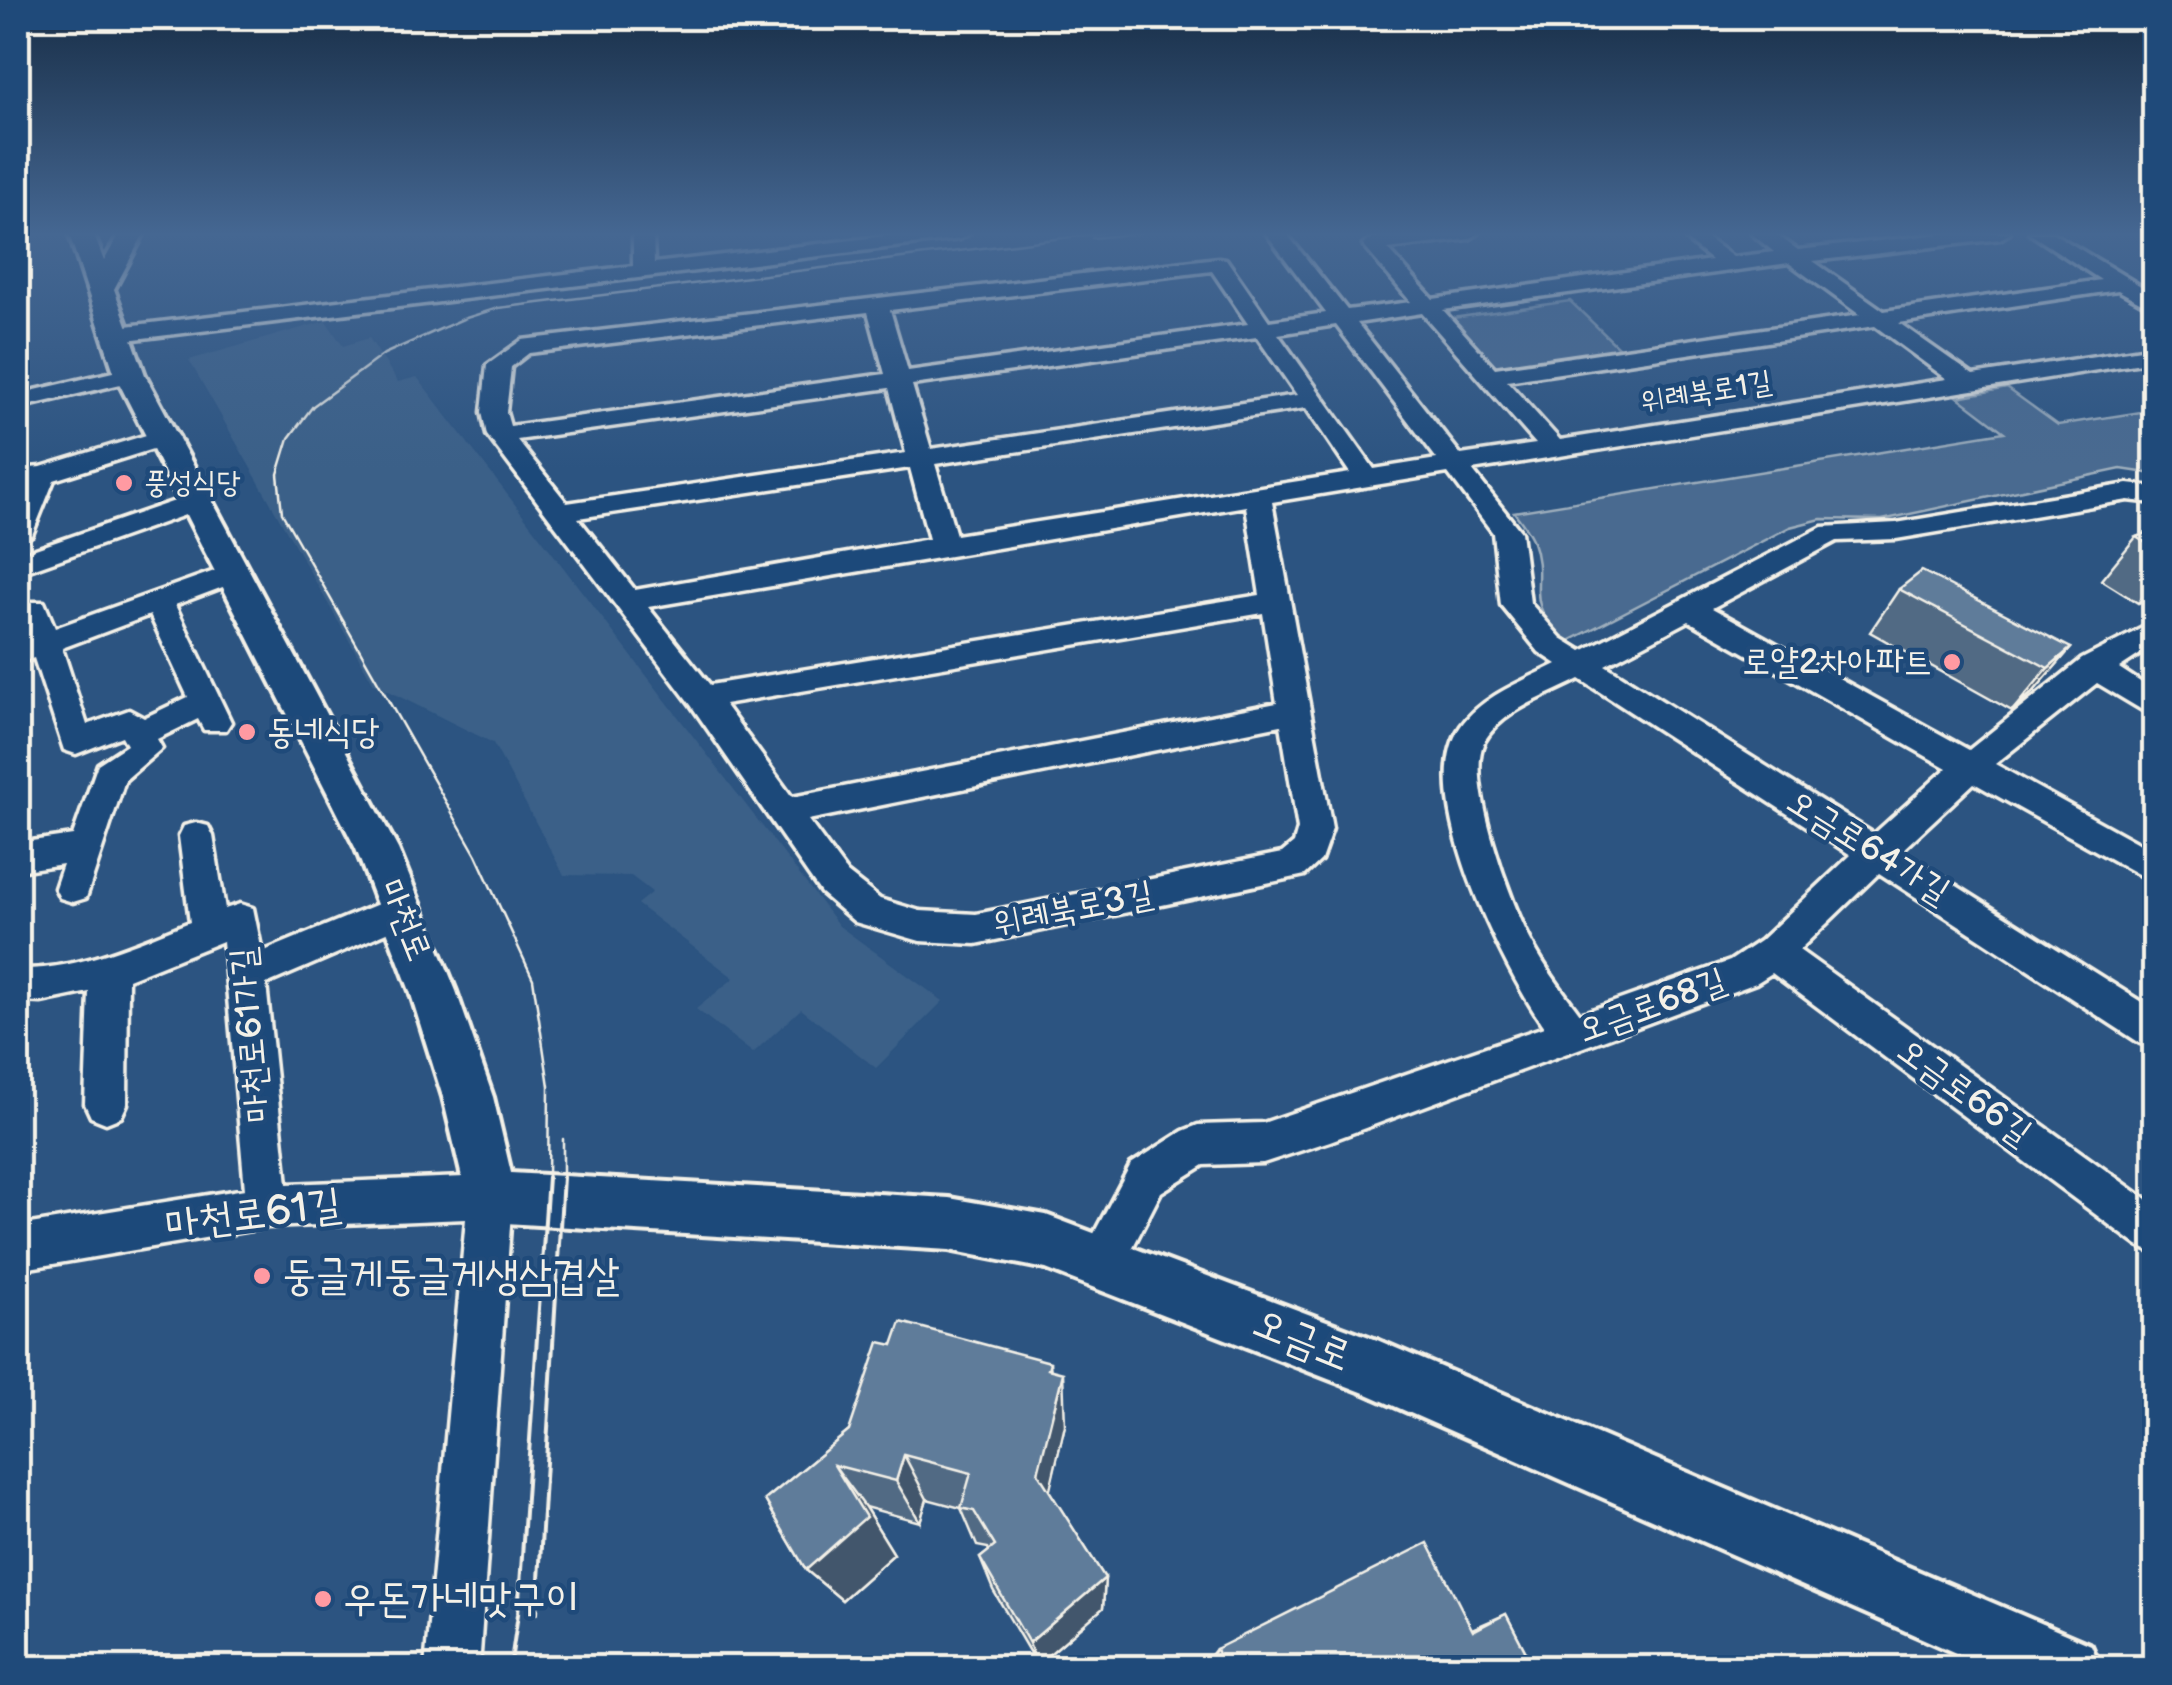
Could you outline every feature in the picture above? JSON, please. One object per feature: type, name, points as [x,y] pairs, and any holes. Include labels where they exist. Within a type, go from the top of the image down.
[{"type":"main road","name":"마천로","points":[[110,312],[130,375],[376,849],[433,991],[468,1097],[490,1197]]},
{"type":"main road","name":"오금로","points":[[490,1197],[948,1224],[994,1229],[1102,1260],[1377,1369],[2068,1668]]},
{"type":"street","points":[[118,334],[296,312]]},
{"type":"street","points":[[808,312],[522,347],[498,364],[494,412],[500,435],[1410,312]]},
{"type":"street","points":[[881,312],[945,545]]},
{"type":"street","points":[[1251,312],[1366,477]]},
{"type":"street","points":[[626,600],[1453,464],[1339,312]]},
{"type":"street","points":[[1432,312],[1554,449]]},
{"type":"street","points":[[1864,312],[1969,384]]},
{"type":"street","name":"위례북로1길","points":[[1491,376],[1926,312]]},
{"type":"street","name":"위례북로1길","points":[[1453,464],[2154,354]]},
{"type":"street","points":[[18,401],[130,375]]},
{"type":"street","points":[[558,512],[1310,400]]},
{"type":"street","name":"위례북로3길","points":[[500,435],[702,697],[834,883],[868,912],[920,926],[976,929],[1292,866],[1309,850],[1314,828],[1258,498]]},
{"type":"street","points":[[18,535],[30,476],[166,438]]},
{"type":"street","name":"오금로64가길","points":[[1453,464],[1507,532],[1516,605],[1550,646],[2154,1031]]},
{"type":"street","points":[[1572,1035],[1519,957],[1492,887],[1461,771],[1466,742],[1493,711],[1832,533],[1896,530],[2128,492],[2154,495]]},
{"type":"street","points":[[18,565],[198,500]]},
{"type":"street","points":[[30,649],[234,573]]},
{"type":"street","points":[[140,734],[210,712],[159,602]]},
{"type":"street","points":[[702,697],[1274,602]]},
{"type":"street","points":[[1690,608],[1974,764],[2154,870]]},
{"type":"street","points":[[34,609],[30,649],[76,742],[129,721],[146,748],[110,773],[72,888]]},
{"type":"street","name":"오금로68길","points":[[1102,1260],[1146,1178],[1198,1145],[1263,1143],[1744,972],[1773,952],[1974,764],[2094,666],[2154,632]]},
{"type":"street","points":[[2094,666],[2154,706]]},
{"type":"street","points":[[784,812],[1294,711]]},
{"type":"street","points":[[196,836],[210,929]]},
{"type":"street","points":[[18,856],[88,846]]},
{"type":"street","points":[[246,976],[400,910]]},
{"type":"street","name":"마천로61가길","points":[[18,985],[34,988],[109,969],[240,919],[268,1206]]},
{"type":"street","name":"오금로66길","points":[[1773,952],[2154,1231]]},
{"type":"street","points":[[106,1104],[109,969]]},
{"type":"street","name":"마천로61길","points":[[18,1248],[268,1206],[490,1197]]},
{"type":"street","name":"마천로","points":[[452,1668],[490,1197]]},
{"type":"shaded area","points":[[1497,312],[1581,312],[1621,350],[1505,368],[1487,364],[1451,324],[1453,318]]},
{"type":"shaded area","points":[[326,321],[343,346],[369,338],[398,382],[417,377],[839,926],[943,1001],[876,1068],[801,1009],[753,1053],[696,1009],[734,978],[637,904],[652,892],[631,876],[564,875],[493,743],[374,684],[189,360]]},
{"type":"shaded area","points":[[2007,388],[2058,425],[2154,410],[2154,474],[2121,469],[1882,520],[1821,519],[1790,527],[1567,642],[1543,614],[1537,555],[1532,539],[1514,512],[2004,432],[1958,397]]},
{"type":"building","points":[[2154,530],[2154,548],[2136,537]]},
{"type":"building","points":[[1922,571],[2071,648],[2048,668],[1899,589]]},
{"type":"building","points":[[901,1322],[1050,1362],[1048,1369],[1063,1373],[1038,1473],[1105,1578],[1029,1643],[980,1558],[995,1546],[974,1511],[961,1508],[971,1473],[904,1455],[896,1481],[834,1465],[866,1517],[806,1570],[765,1500],[849,1431],[879,1342],[893,1345]]},
{"type":"building","points":[[1428,1543],[1473,1631],[1506,1614],[1534,1668],[1223,1668],[1216,1649]]},
{"type":"tram line","points":[[486,312],[384,354],[313,406],[289,438],[278,474],[282,513],[476,855],[533,979],[549,1086],[548,1180]]},
{"type":"tram line","points":[[563,1139],[563,1177]]},
{"type":"tram line","points":[[510,1668],[518,1614],[548,1177]]},
{"type":"tram line","points":[[537,1613],[563,1177]]},
{"type":"place","name":"풍성식당","points":[[124,483]]},
{"type":"place","name":"로얄2차아파트","points":[[1952,662]]},
{"type":"place","name":"동네식당","points":[[247,732]]},
{"type":"place","name":"둥글게둥글게생삼겹살","points":[[262,1276]]},
{"type":"place","name":"우돈가네맛구이","points":[[323,1599]]}]
